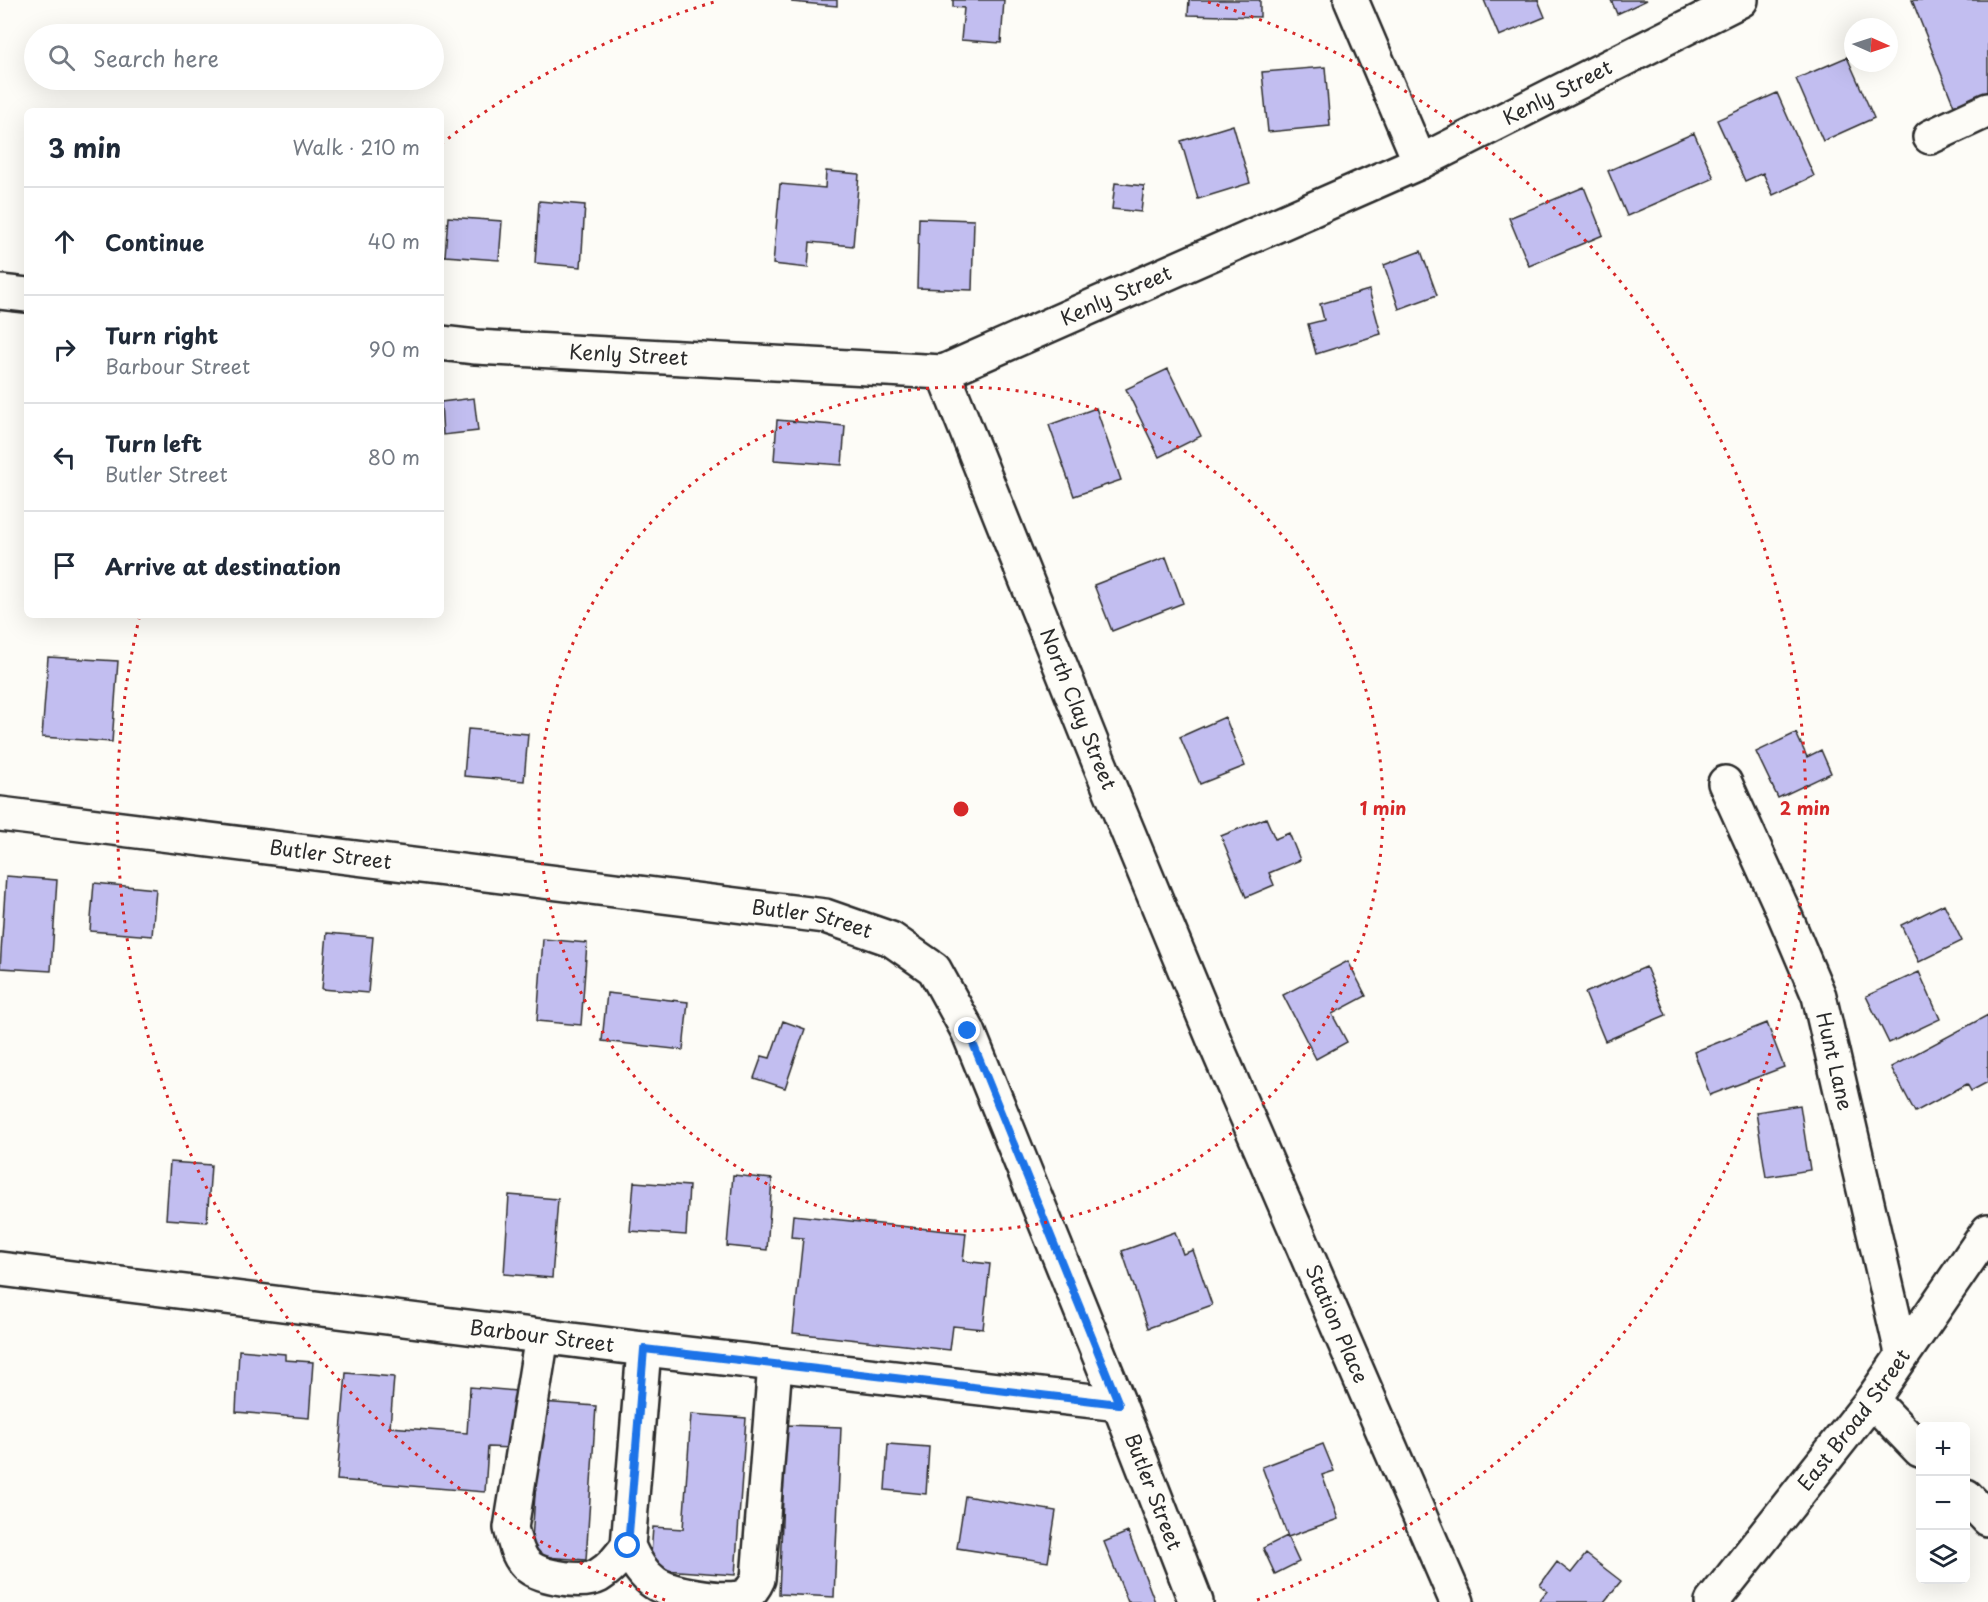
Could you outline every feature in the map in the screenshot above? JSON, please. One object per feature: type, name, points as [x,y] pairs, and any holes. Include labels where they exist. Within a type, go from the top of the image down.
[{"type":"street","points":[[1351,0],[1420,162]]},
{"type":"street","name":"Kenly Street","points":[[444,343],[476,347],[944,372],[1420,162],[1742,0]]},
{"type":"street","points":[[1930,137],[1988,110]]},
{"type":"street","points":[[0,292],[24,295]]},
{"type":"street","name":"North Clay Street","points":[[944,372],[1099,762],[1216,1045]]},
{"type":"street","name":"Hunt Lane","points":[[1725,783],[1819,996],[1902,1353]]},
{"type":"street","name":"Butler Street","points":[[0,814],[825,916],[891,939],[934,969],[968,1031],[1119,1404],[1196,1602]]},
{"type":"street","name":"Station Place","points":[[1216,1045],[1457,1602]]},
{"type":"street","name":"East Broad Street","points":[[1712,1602],[1872,1400],[1902,1353],[1988,1231]]},
{"type":"street","name":"Barbour Street","points":[[0,1269],[644,1349],[1119,1404]]},
{"type":"street","points":[[542,1336],[511,1528],[518,1552],[529,1566],[542,1573],[574,1579],[595,1578],[612,1566],[628,1546]]},
{"type":"street","points":[[644,1349],[628,1546],[636,1563],[656,1584],[684,1594],[705,1597],[740,1598],[752,1591],[758,1580],[775,1364]]},
{"type":"street","points":[[1872,1400],[1916,1446]]},
{"type":"street","points":[[1970,1501],[1988,1520]]},
{"type":"building","points":[[793,0],[837,0],[837,6],[792,2]]},
{"type":"building","points":[[953,0],[1004,0],[1001,43],[961,40],[964,8],[953,7]]},
{"type":"building","points":[[1189,0],[1260,0],[1260,17],[1188,15]]},
{"type":"building","points":[[1484,0],[1538,0],[1545,17],[1499,36]]},
{"type":"building","points":[[1611,0],[1647,0],[1617,14]]},
{"type":"building","points":[[1912,0],[1988,0],[1988,92],[1954,106]]},
{"type":"building","points":[[1844,58],[1844,72],[1854,72],[1874,118],[1823,141],[1796,79]]},
{"type":"building","points":[[1325,67],[1330,126],[1268,132],[1262,72]]},
{"type":"building","points":[[1777,93],[1814,176],[1773,195],[1763,173],[1745,181],[1717,120]]},
{"type":"building","points":[[1233,125],[1250,183],[1198,199],[1181,141]]},
{"type":"building","points":[[1694,133],[1714,178],[1627,216],[1608,171]]},
{"type":"building","points":[[826,171],[859,174],[853,246],[810,242],[808,268],[773,264],[780,184],[825,188]]},
{"type":"building","points":[[1115,183],[1144,186],[1141,212],[1112,209]]},
{"type":"building","points":[[1584,187],[1603,235],[1529,266],[1509,218]]},
{"type":"building","points":[[539,201],[585,205],[581,267],[535,263]]},
{"type":"building","points":[[448,217],[502,221],[499,260],[445,256]]},
{"type":"building","points":[[919,218],[974,220],[972,290],[917,288]]},
{"type":"building","points":[[1421,251],[1437,295],[1399,309],[1384,265]]},
{"type":"building","points":[[1369,290],[1381,334],[1316,354],[1308,324],[1324,320],[1320,304]]},
{"type":"building","points":[[1168,369],[1201,436],[1159,457],[1126,389]]},
{"type":"building","points":[[474,398],[478,431],[444,435],[444,402]]},
{"type":"building","points":[[1096,408],[1121,480],[1074,496],[1049,425]]},
{"type":"building","points":[[777,420],[845,426],[842,465],[774,460]]},
{"type":"building","points":[[1166,557],[1183,603],[1112,631],[1094,585]]},
{"type":"building","points":[[48,657],[118,661],[112,742],[42,737]]},
{"type":"building","points":[[1225,717],[1245,766],[1200,784],[1180,737]]},
{"type":"building","points":[[468,729],[528,734],[524,781],[464,776]]},
{"type":"building","points":[[1796,733],[1807,757],[1821,750],[1831,773],[1778,798],[1756,752]]},
{"type":"building","points":[[1266,818],[1275,839],[1289,833],[1300,860],[1269,873],[1274,885],[1246,897],[1221,836]]},
{"type":"building","points":[[6,876],[57,880],[51,971],[0,968]]},
{"type":"building","points":[[94,883],[156,889],[152,936],[90,931]]},
{"type":"building","points":[[1944,904],[1962,941],[1919,962],[1901,925]]},
{"type":"building","points":[[327,933],[373,937],[368,993],[322,989]]},
{"type":"building","points":[[543,939],[587,943],[581,1025],[537,1021]]},
{"type":"building","points":[[1348,961],[1366,996],[1332,1014],[1347,1042],[1316,1059],[1283,995]]},
{"type":"building","points":[[1646,967],[1666,1015],[1605,1041],[1585,993]]},
{"type":"building","points":[[1919,972],[1940,1019],[1889,1043],[1866,996]]},
{"type":"building","points":[[607,993],[688,1002],[683,1050],[602,1041]]},
{"type":"building","points":[[1988,1015],[1988,1082],[1971,1091],[1967,1084],[1915,1112],[1891,1067]]},
{"type":"building","points":[[783,1021],[805,1029],[785,1088],[754,1078],[762,1056],[770,1058]]},
{"type":"building","points":[[1767,1023],[1784,1067],[1710,1095],[1694,1052]]},
{"type":"building","points":[[1800,1105],[1810,1170],[1766,1177],[1756,1112]]},
{"type":"building","points":[[170,1162],[211,1165],[207,1222],[166,1219]]},
{"type":"building","points":[[733,1175],[772,1179],[767,1250],[727,1246]]},
{"type":"building","points":[[634,1182],[689,1186],[686,1235],[630,1231]]},
{"type":"building","points":[[509,1195],[558,1199],[552,1278],[504,1274]]},
{"type":"building","points":[[793,1215],[966,1233],[963,1261],[990,1264],[983,1329],[953,1326],[950,1350],[793,1333],[803,1238],[791,1237]]},
{"type":"building","points":[[1175,1232],[1183,1254],[1193,1250],[1212,1305],[1148,1328],[1122,1251]]},
{"type":"building","points":[[239,1350],[285,1354],[285,1360],[313,1362],[309,1418],[236,1412]]},
{"type":"building","points":[[346,1373],[394,1377],[390,1427],[467,1433],[470,1387],[517,1391],[513,1448],[488,1447],[485,1492],[337,1480]]},
{"type":"building","points":[[541,1402],[596,1406],[586,1560],[531,1556]]},
{"type":"building","points":[[691,1414],[746,1418],[735,1575],[650,1569],[653,1527],[683,1529]]},
{"type":"building","points":[[786,1425],[841,1427],[834,1597],[779,1594]]},
{"type":"building","points":[[888,1444],[929,1447],[926,1494],[885,1490]]},
{"type":"building","points":[[1323,1444],[1334,1471],[1322,1475],[1338,1519],[1288,1537],[1262,1467]]},
{"type":"building","points":[[965,1496],[1056,1511],[1048,1562],[957,1548]]},
{"type":"building","points":[[1128,1532],[1155,1602],[1128,1602],[1104,1542]]},
{"type":"building","points":[[1287,1536],[1299,1562],[1275,1574],[1263,1548]]},
{"type":"building","points":[[1586,1554],[1621,1581],[1604,1602],[1538,1602],[1547,1591],[1540,1585],[1557,1562],[1571,1573]]},
{"type":"route","points":[[628,1546],[644,1349],[1119,1404],[968,1031]]}]
